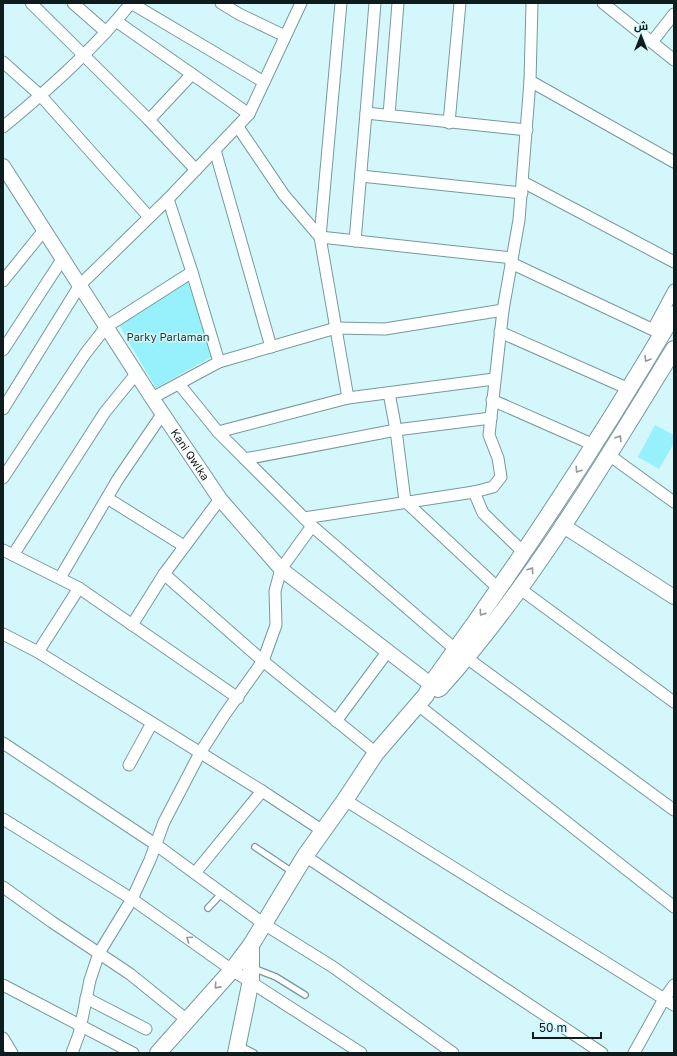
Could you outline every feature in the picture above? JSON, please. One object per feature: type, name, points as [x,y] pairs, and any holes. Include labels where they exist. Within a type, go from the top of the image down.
[{"type":"main road","points":[[462,653],[499,589],[594,445],[628,389],[657,332],[674,314]]},
{"type":"main road","points":[[158,1053],[232,970],[251,945],[304,856],[324,831],[376,754],[519,588],[609,455],[674,349]]},
{"type":"main road","points":[[237,1049],[251,974],[251,945]]},
{"type":"street","points":[[31,3],[149,120],[196,170]]},
{"type":"street","points":[[73,3],[106,32]]},
{"type":"street","points":[[3,127],[41,96],[84,55],[131,3],[264,82]]},
{"type":"street","points":[[221,3],[239,14],[285,36]]},
{"type":"street","points":[[3,409],[80,285],[168,199],[249,114],[301,3]]},
{"type":"street","points":[[341,3],[320,237],[348,398]]},
{"type":"street","points":[[356,241],[375,3]]},
{"type":"street","points":[[389,115],[398,3]]},
{"type":"street","points":[[449,123],[460,3]]},
{"type":"street","points":[[304,518],[405,501],[474,492],[493,487],[501,477],[498,458],[489,435],[494,379],[503,310],[522,193],[530,80],[532,3]]},
{"type":"street","points":[[603,3],[674,60]]},
{"type":"street","points":[[652,42],[674,14]]},
{"type":"street","points":[[116,21],[249,114]]},
{"type":"street","points":[[3,62],[41,96],[149,217]]},
{"type":"street","points":[[149,120],[192,74]]},
{"type":"street","points":[[530,80],[674,162]]},
{"type":"street","points":[[366,114],[389,115],[449,123],[527,130]]},
{"type":"street","points":[[238,126],[284,196],[320,237],[512,261],[657,332],[674,290]]},
{"type":"street","points":[[215,150],[271,347]]},
{"type":"street","name":"Kani Qwlka","points":[[3,166],[45,229],[136,374],[220,498],[282,569],[388,651],[428,694]]},
{"type":"street","points":[[361,176],[522,193]]},
{"type":"street","points":[[523,182],[674,262]]},
{"type":"street","points":[[168,199],[219,362]]},
{"type":"street","points":[[3,281],[45,229]]},
{"type":"street","points":[[3,350],[62,258]]},
{"type":"street","points":[[3,478],[85,354],[106,327],[192,272]]},
{"type":"street","points":[[152,398],[219,362],[336,328],[385,329],[503,310]]},
{"type":"street","points":[[500,332],[628,389]]},
{"type":"street","points":[[13,555],[105,412],[136,374]]},
{"type":"street","points":[[218,432],[348,398],[494,379]]},
{"type":"street","points":[[180,384],[218,432],[312,526],[462,653],[674,810]]},
{"type":"street","points":[[389,393],[396,430],[405,501],[499,589]]},
{"type":"street","points":[[492,400],[594,445]]},
{"type":"street","points":[[60,578],[107,498],[162,413]]},
{"type":"street","points":[[245,459],[396,430],[491,418]]},
{"type":"street","points":[[609,455],[674,502]]},
{"type":"street","points":[[474,492],[483,513],[523,552]]},
{"type":"street","points":[[107,498],[184,546]]},
{"type":"street","points":[[132,625],[164,574],[220,498]]},
{"type":"street","points":[[562,525],[674,597]]},
{"type":"street","points":[[72,1053],[81,1025],[86,998],[99,952],[132,899],[164,822],[200,753],[263,660],[276,625],[276,591],[282,569],[312,526]]},
{"type":"street","points":[[3,550],[79,588],[238,698]]},
{"type":"street","points":[[164,574],[263,660],[376,754]]},
{"type":"street","points":[[38,652],[79,588]]},
{"type":"street","points":[[519,588],[674,702]]},
{"type":"street","points":[[3,634],[38,652],[262,790],[324,831]]},
{"type":"street","points":[[336,721],[388,651]]},
{"type":"street","points":[[428,694],[674,907]]},
{"type":"street","points":[[129,764],[152,723]]},
{"type":"street","points":[[3,743],[155,844],[264,924],[333,967],[453,1053]]},
{"type":"street","points":[[195,873],[262,790]]},
{"type":"street","points":[[345,800],[674,1005]]},
{"type":"street","points":[[3,819],[132,899],[232,970],[251,974],[360,1053]]},
{"type":"street","points":[[304,856],[602,1053]]},
{"type":"street","points":[[3,887],[130,974],[187,1020]]},
{"type":"street","points":[[3,985],[133,1053]]},
{"type":"street","points":[[634,1053],[664,999],[674,985]]},
{"type":"street","points":[[86,998],[146,1029]]},
{"type":"street","points":[[3,1038],[12,1053]]},
{"type":"lane","points":[[255,847],[294,873]]},
{"type":"lane","points":[[208,908],[222,893]]},
{"type":"lane","points":[[251,974],[276,977],[305,995]]},
{"type":"lane","points":[[237,1049],[254,1053]]},
{"type":"green space","name":"Parky Parlaman","points":[[188,281],[213,356],[156,388],[119,325]]},
{"type":"green space","points":[[655,425],[674,435],[674,443],[659,469],[638,457]]}]
